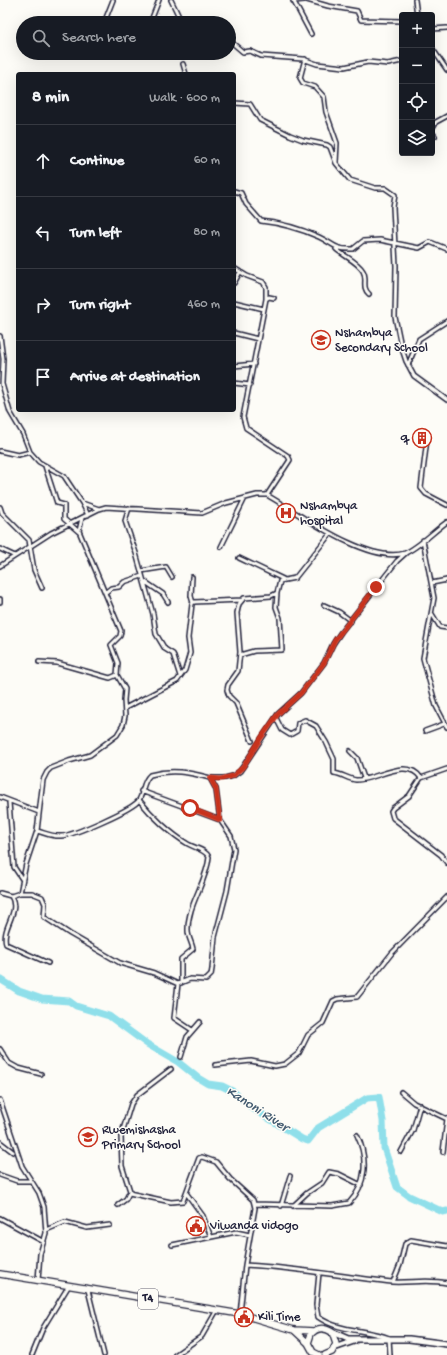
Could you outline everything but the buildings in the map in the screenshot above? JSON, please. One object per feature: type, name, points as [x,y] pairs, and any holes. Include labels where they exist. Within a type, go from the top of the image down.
[{"type":"highway","name":"T4","points":[[1,1276],[240,1314],[294,1330],[314,1331],[323,1328],[332,1332]]},
{"type":"highway","name":"T4","points":[[294,1330],[320,1355]]},
{"type":"highway","points":[[309,1355],[309,1338],[314,1331]]},
{"type":"highway","points":[[325,1355],[334,1348],[336,1340],[332,1332]]},
{"type":"main road","points":[[332,1332],[344,1338],[359,1340],[390,1338],[447,1344]]},
{"type":"main road","points":[[334,1348],[359,1340]]},
{"type":"street","points":[[107,16],[113,0]]},
{"type":"street","points":[[153,16],[159,0]]},
{"type":"street","points":[[171,0],[179,16]]},
{"type":"street","points":[[304,0],[293,0],[311,34]]},
{"type":"street","points":[[307,0],[322,5],[357,11],[361,20],[399,21]]},
{"type":"street","points":[[415,0],[417,12]]},
{"type":"street","points":[[435,29],[447,28]]},
{"type":"street","points":[[236,46],[243,52],[250,51],[261,56],[305,59],[317,64],[344,67],[368,62],[388,64],[399,62]]},
{"type":"street","points":[[435,53],[447,70]]},
{"type":"street","points":[[305,59],[300,78],[303,83],[315,87],[324,97],[326,112],[337,143],[336,163]]},
{"type":"street","points":[[184,64],[186,72]]},
{"type":"street","points":[[236,103],[250,104],[260,120],[290,135],[330,147],[336,163],[350,180],[375,188],[385,188],[395,195],[393,207],[395,244],[395,317],[401,346],[408,365],[419,381],[447,400]]},
{"type":"street","points":[[435,124],[447,116]]},
{"type":"street","points":[[236,192],[241,193],[246,204],[261,221],[272,221],[303,231],[318,237],[335,247],[363,270],[365,275],[364,287],[369,294]]},
{"type":"street","points":[[335,247],[353,249],[363,241],[380,240],[419,248],[430,242],[447,249]]},
{"type":"street","points":[[236,269],[247,276],[263,282],[266,287],[266,299],[243,417],[244,425],[246,428],[288,456],[290,460],[267,495]]},
{"type":"street","points":[[236,279],[240,272]]},
{"type":"street","points":[[266,299],[269,297],[274,298]]},
{"type":"street","points":[[236,302],[264,309]]},
{"type":"street","points":[[408,365],[419,339],[447,321]]},
{"type":"street","points":[[236,334],[258,339]]},
{"type":"street","points":[[0,336],[3,359],[1,376],[10,412],[23,434],[30,452],[39,462],[64,476],[88,515]]},
{"type":"street","points":[[236,366],[254,364]]},
{"type":"street","points":[[236,383],[250,385]]},
{"type":"street","points":[[423,433],[427,439],[421,488],[426,494],[447,505]]},
{"type":"street","points":[[0,451],[18,455],[30,452]]},
{"type":"street","points":[[20,893],[22,880],[37,831],[43,780],[47,772],[52,768],[69,761],[90,755],[104,746],[117,735],[123,725],[125,708],[125,688],[117,675],[118,663],[111,645],[120,636],[121,631],[106,592],[100,583],[80,534],[64,519],[64,505],[57,503],[45,466]]},
{"type":"street","points":[[0,566],[70,523],[99,509],[111,507],[202,513],[226,503],[257,495],[267,495],[330,534],[381,553],[399,554],[407,552]]},
{"type":"street","points":[[221,547],[245,498]]},
{"type":"street","points":[[82,503],[99,509]]},
{"type":"street","points":[[0,507],[2,513],[27,538],[34,570],[42,588]]},
{"type":"street","points":[[129,508],[124,521],[132,540],[144,581],[153,614],[157,637],[165,649],[173,654],[180,676]]},
{"type":"street","points":[[80,534],[82,518]]},
{"type":"street","points":[[37,831],[61,836],[70,835],[110,818],[139,800],[146,778],[159,772],[180,771],[210,778],[225,778],[233,776],[240,771],[276,718],[306,687],[327,659],[335,640],[376,587],[407,552],[447,522]]},
{"type":"street","points":[[238,558],[283,579],[293,579],[297,577],[330,534]]},
{"type":"street","points":[[423,540],[434,598],[423,658],[436,706],[444,724],[447,727]]},
{"type":"street","points":[[0,549],[15,556]]},
{"type":"street","points":[[141,571],[166,567],[169,569],[172,577]]},
{"type":"street","points":[[106,592],[111,588],[119,587],[124,582],[142,576]]},
{"type":"street","points":[[125,708],[173,683],[180,676],[189,660],[190,653],[188,638],[193,603],[191,596],[192,577]]},
{"type":"street","points":[[240,654],[254,651],[282,650],[280,618],[276,608],[279,583],[283,579]]},
{"type":"street","points":[[432,583],[447,580]]},
{"type":"street","points":[[144,581],[163,594],[168,602]]},
{"type":"street","points":[[193,603],[242,600],[271,596],[277,593]]},
{"type":"street","points":[[242,600],[237,609],[236,621],[240,635],[238,673],[228,685],[227,690],[237,706],[252,741]]},
{"type":"street","points":[[324,605],[339,612],[351,621]]},
{"type":"street","points":[[432,614],[440,627],[447,628]]},
{"type":"street","points":[[39,662],[57,663],[110,678],[117,675]]},
{"type":"street","points":[[276,718],[282,730],[290,735],[297,731],[298,723],[301,721],[305,720],[318,728],[334,757],[334,773],[354,779],[409,769],[414,770],[421,778]]},
{"type":"street","points":[[425,731],[444,724]]},
{"type":"street","points":[[350,751],[357,758],[364,778]]},
{"type":"street","points":[[447,769],[421,778],[409,796],[392,809],[391,815],[441,855],[447,863]]},
{"type":"street","points":[[0,892],[11,896],[20,893],[32,893],[42,897],[45,904],[44,916],[82,941],[120,963],[154,973],[180,983],[190,980],[206,980],[211,975],[215,937],[227,891],[234,849],[231,836],[220,820],[216,789],[210,778]]},
{"type":"street","points":[[141,791],[220,820]]},
{"type":"street","points":[[1,798],[8,802],[39,812]]},
{"type":"street","points":[[139,800],[174,835],[189,845],[206,853],[210,857],[208,867],[189,918],[188,933],[193,949],[181,960],[180,983],[174,1018],[192,1030]]},
{"type":"street","points":[[8,802],[14,867],[22,880]]},
{"type":"street","points":[[6,944],[6,933],[15,908],[11,896]]},
{"type":"street","points":[[215,1066],[251,1061],[279,1066],[290,1060],[299,1053],[308,1035],[323,1023],[330,1003],[337,999],[357,998],[392,953],[447,897]]},
{"type":"street","points":[[0,945],[6,944],[48,963]]},
{"type":"street","points":[[181,1057],[187,1037],[200,1022]]},
{"type":"street","points":[[0,1049],[9,1063],[18,1068],[41,1074]]},
{"type":"street","points":[[118,1205],[129,1193],[130,1187],[122,1166],[122,1136],[131,1104],[137,1095],[171,1069]]},
{"type":"street","points":[[401,1092],[420,1105],[447,1119],[445,1146],[443,1152]]},
{"type":"street","points":[[0,1100],[16,1151],[43,1202],[46,1230],[40,1254],[37,1282]]},
{"type":"street","points":[[401,1152],[413,1130],[420,1105]]},
{"type":"street","points":[[255,1204],[281,1206],[345,1205],[353,1199],[361,1185],[364,1159],[356,1135]]},
{"type":"street","points":[[0,1142],[13,1152]]},
{"type":"street","points":[[129,1193],[176,1202],[183,1201],[199,1158],[202,1157],[216,1162],[230,1179],[253,1200],[255,1204],[245,1266],[240,1314]]},
{"type":"street","points":[[293,1206],[307,1193],[322,1183],[331,1172],[361,1185]]},
{"type":"street","points":[[0,1175],[17,1181],[31,1181]]},
{"type":"street","points":[[281,1206],[290,1176]]},
{"type":"street","points":[[186,1194],[203,1216],[211,1237]]},
{"type":"street","points":[[0,1218],[44,1242]]},
{"type":"street","points":[[46,1230],[66,1222],[87,1228],[110,1225]]},
{"type":"street","points":[[172,1245],[236,1232],[250,1235]]},
{"type":"street","points":[[393,1282],[400,1265],[405,1244],[411,1240],[447,1246]]},
{"type":"street","points":[[245,1266],[393,1282],[421,1281],[447,1283]]},
{"type":"street","points":[[319,1273],[316,1305],[318,1317],[347,1330],[372,1333],[390,1338],[390,1355]]},
{"type":"street","points":[[32,1355],[43,1328],[68,1287]]},
{"type":"street","points":[[88,1290],[104,1355]]},
{"type":"street","points":[[175,1355],[202,1336],[217,1310]]},
{"type":"waterway","name":"Kanoni River","points":[[0,979],[19,991],[42,999],[69,1001],[76,1006],[109,1016],[147,1044],[178,1062],[198,1078],[208,1084],[222,1086],[234,1092],[252,1108],[302,1139],[308,1141],[318,1128],[367,1098],[379,1097],[383,1121],[384,1148],[397,1187],[409,1196],[443,1212],[447,1211]]},
{"type":"place","name":"Nshambya Secondary School","points":[[321,340]]},
{"type":"place","name":"q","points":[[422,438]]},
{"type":"place","name":"Nshambya hospital","points":[[286,513]]},
{"type":"place","name":"Rwemishasha Primary School","points":[[88,1137]]},
{"type":"place","name":"Viwanda vidogo","points":[[196,1226]]},
{"type":"place","name":"Kili Time","points":[[244,1317]]},
{"type":"route","points":[[190,808],[204,815],[220,820],[216,789],[210,778],[221,779],[233,776],[240,771],[278,714],[301,693],[322,666],[327,659],[335,640],[376,587]]}]
